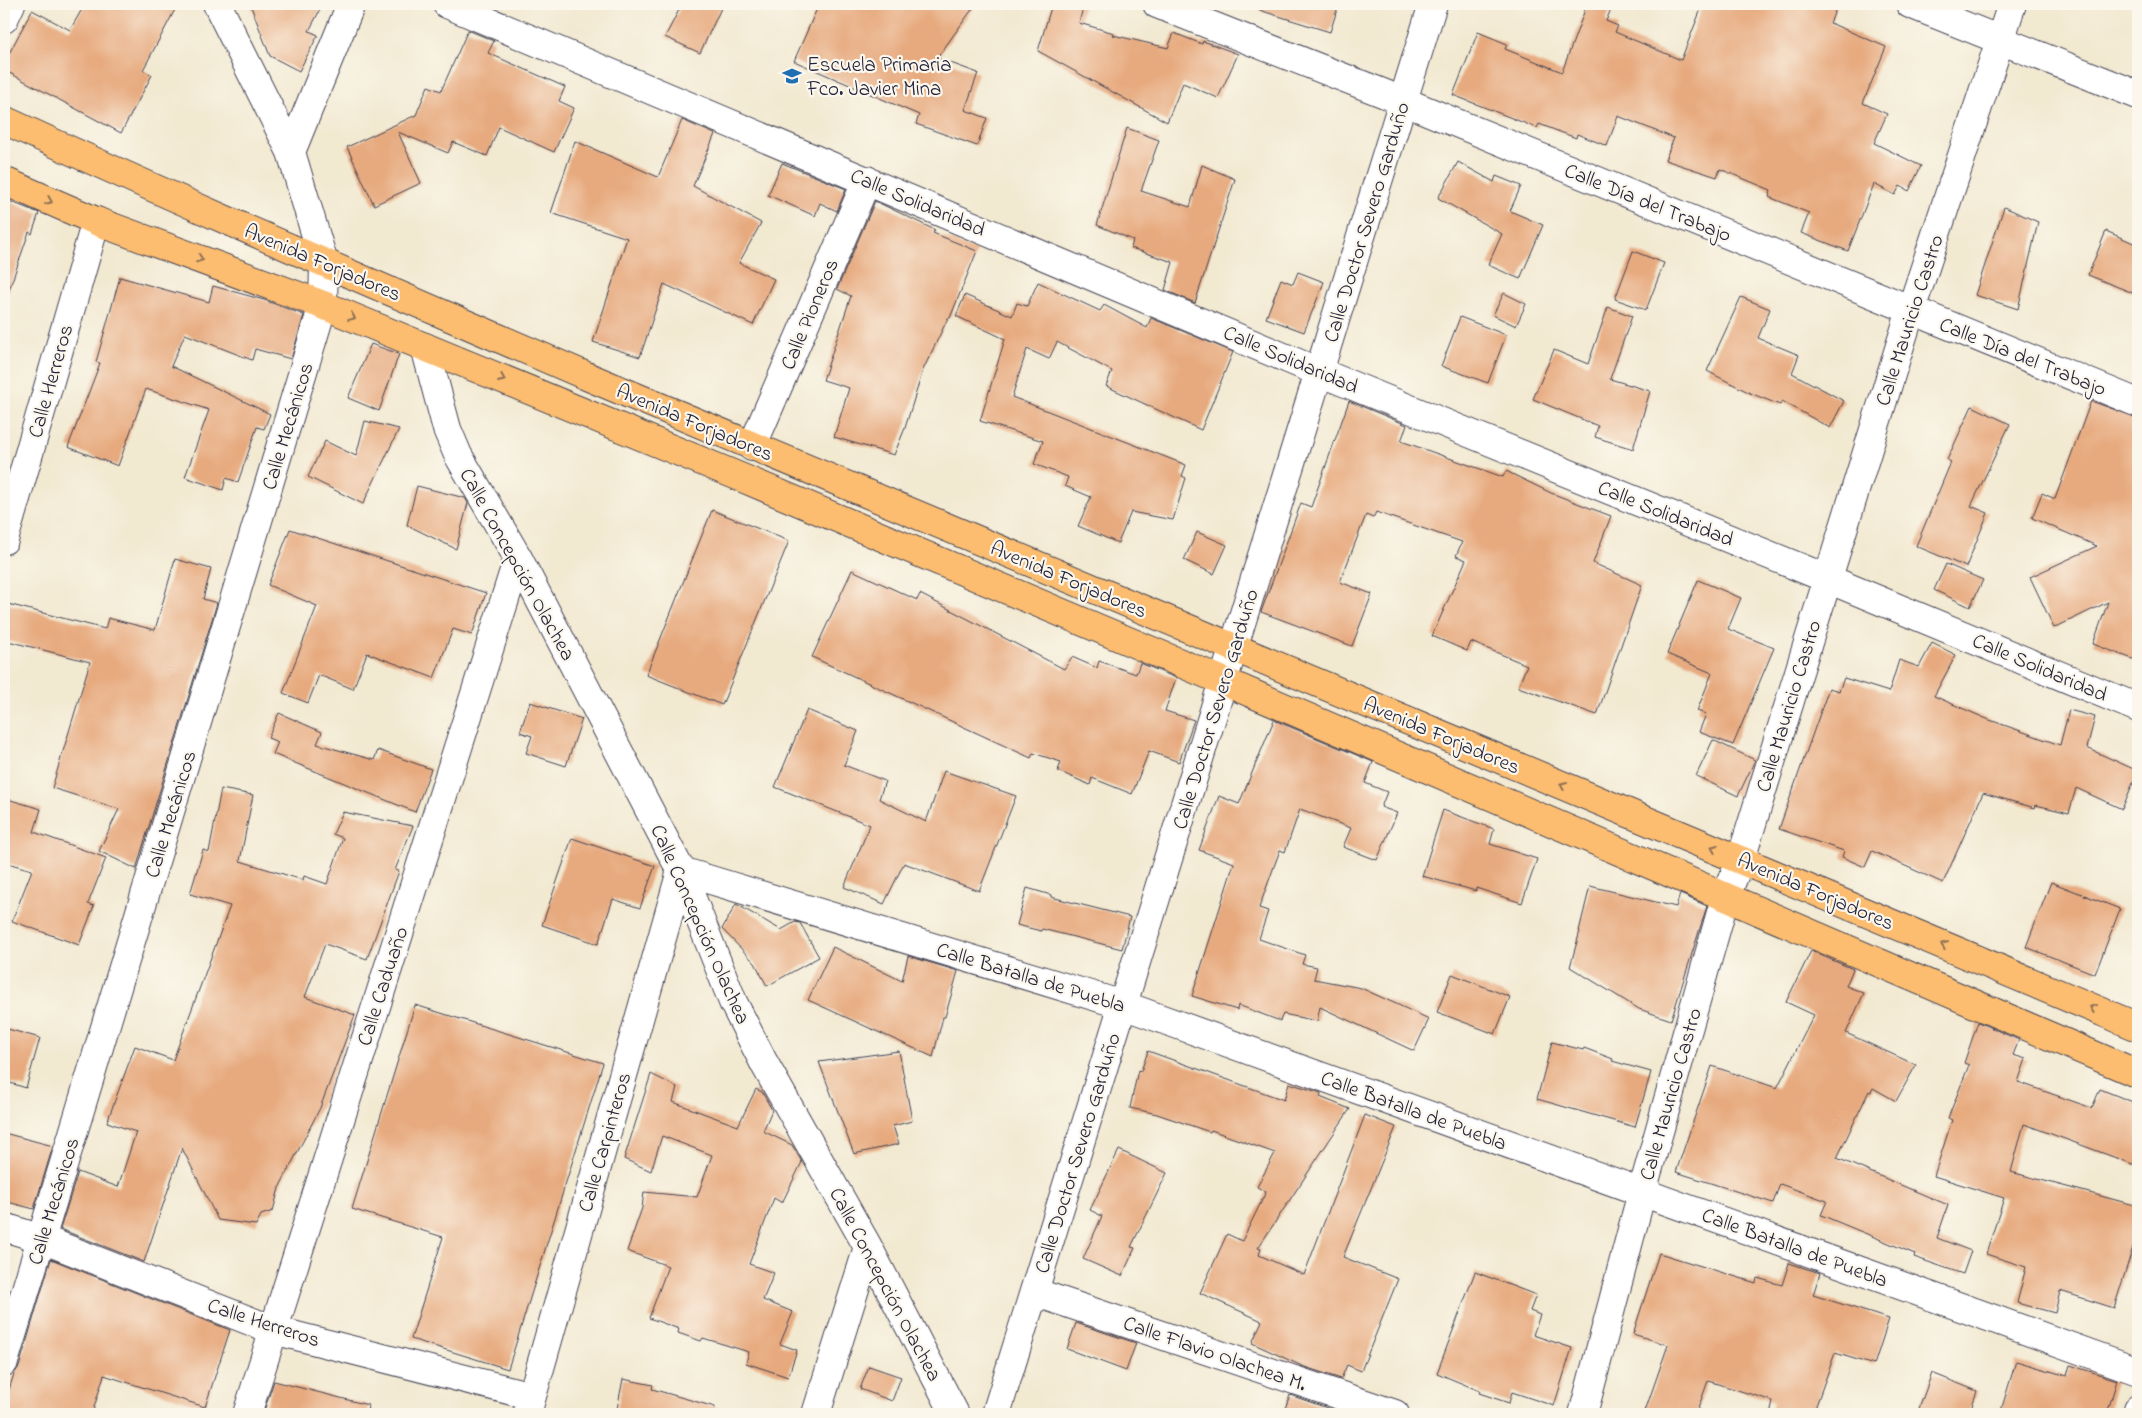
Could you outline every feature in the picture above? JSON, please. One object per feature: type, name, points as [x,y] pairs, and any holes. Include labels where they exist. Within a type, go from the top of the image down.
[{"type":"main road","name":"Avenida Forjadores","points":[[4,120],[107,168],[324,263],[752,447],[1741,859],[2138,1028]]},
{"type":"main road","name":"Avenida Forjadores","points":[[4,181],[96,221],[323,305],[425,347],[1223,681],[2138,1074]]},
{"type":"street","points":[[4,20],[11,4]]},
{"type":"street","points":[[217,4],[292,152],[324,263]]},
{"type":"street","points":[[292,152],[351,4]]},
{"type":"street","name":"Calle Solidaridad","points":[[447,4],[1320,372],[1828,579],[2138,708]]},
{"type":"street","name":"Calle Día del Trabajo","points":[[1157,4],[1403,101],[2138,403]]},
{"type":"street","name":"Calle Doctor Severo Garduño","points":[[996,1414],[1433,4]]},
{"type":"street","points":[[1910,4],[2138,95]]},
{"type":"street","name":"Calle Mauricio Castro","points":[[1583,1414],[1642,1192],[1725,898],[1741,859],[1910,310],[2012,4]]},
{"type":"street","name":"Calle Pioneros","points":[[752,447],[866,180]]},
{"type":"street","name":"Calle Herreros","points":[[4,540],[96,221]]},
{"type":"street","name":"Calle Mecánicos","points":[[4,1362],[323,305],[324,263]]},
{"type":"street","name":"Calle Concepción Olachea","points":[[425,347],[447,429],[458,455],[518,558],[681,871],[733,1002],[768,1070],[868,1247],[955,1414]]},
{"type":"street","name":"Calle Caduaño","points":[[247,1414],[518,558]]},
{"type":"street","name":"Calle Batalla de Puebla","points":[[681,871],[1123,1005],[2138,1372]]},
{"type":"street","name":"Calle Carpinteros","points":[[529,1405],[681,871]]},
{"type":"street","name":"Calle Herreros","points":[[4,1227],[42,1239],[273,1330],[529,1405]]},
{"type":"street","points":[[816,1414],[868,1247]]},
{"type":"street","name":"Calle Flavio Olachea M.","points":[[1034,1292],[1395,1414]]},
{"type":"street","points":[[2137,1414],[2138,1410]]},
{"type":"building","points":[[85,4],[178,4],[143,70],[152,75],[121,133],[4,70],[4,63],[32,10],[70,30]]},
{"type":"building","points":[[250,4],[323,4],[309,31],[318,35],[299,71],[270,56]]},
{"type":"building","points":[[682,4],[723,4],[700,53],[665,37]]},
{"type":"building","points":[[819,4],[976,4],[937,58],[978,73],[965,110],[987,118],[977,146],[916,124],[919,115],[794,61]]},
{"type":"building","points":[[1052,4],[1084,4],[1079,23],[1114,33],[1113,35],[1168,48],[1174,33],[1202,44],[1203,41],[1238,54],[1218,98],[1183,83],[1167,122],[1038,51]]},
{"type":"building","points":[[1260,4],[1339,4],[1330,32],[1259,10]]},
{"type":"building","points":[[1587,4],[1613,4],[1606,21],[1618,26],[1615,32],[1681,60],[1703,4],[1838,4],[1830,23],[1886,47],[1863,103],[1887,114],[1874,143],[1921,166],[1909,191],[1900,186],[1895,195],[1874,184],[1848,251],[1801,233],[1809,213],[1769,197],[1771,190],[1720,169],[1717,177],[1665,160],[1674,138],[1618,116],[1607,146],[1577,134],[1576,138],[1539,124],[1537,128],[1453,95],[1478,32],[1507,44],[1505,49],[1562,72]]},
{"type":"building","points":[[468,30],[494,41],[488,53],[565,87],[559,101],[574,108],[554,152],[499,127],[487,156],[453,142],[448,153],[398,132],[421,183],[374,205],[347,147],[416,115],[428,86],[441,91]]},
{"type":"building","points":[[682,120],[715,134],[693,186],[761,223],[739,263],[774,279],[753,325],[664,284],[640,357],[593,342],[627,238],[551,213],[575,141],[658,177]]},
{"type":"building","points":[[1127,128],[1159,140],[1141,191],[1190,207],[1202,165],[1235,179],[1195,303],[1165,290],[1173,262],[1131,248],[1133,240],[1097,225]]},
{"type":"building","points":[[1458,162],[1494,182],[1496,176],[1521,186],[1510,211],[1543,225],[1520,279],[1488,265],[1502,234],[1438,198]]},
{"type":"building","points":[[782,163],[846,189],[837,211],[820,203],[815,216],[768,195]]},
{"type":"building","points":[[4,199],[39,213],[32,234],[29,232],[8,293],[4,292]]},
{"type":"building","points":[[875,201],[935,230],[933,233],[977,251],[950,318],[948,318],[923,370],[905,428],[894,455],[834,437],[849,388],[823,380],[851,296],[837,289]]},
{"type":"building","points":[[2004,207],[2038,222],[2018,309],[1975,295]]},
{"type":"building","points":[[2106,231],[2138,245],[2138,295],[2088,275]]},
{"type":"building","points":[[1633,251],[1664,263],[1646,310],[1615,299]]},
{"type":"building","points":[[1298,272],[1324,282],[1304,332],[1266,318],[1281,279],[1293,284]]},
{"type":"building","points":[[120,277],[209,302],[213,286],[264,300],[304,315],[291,359],[255,349],[252,360],[185,334],[171,366],[270,414],[264,429],[257,427],[238,482],[226,478],[223,490],[185,477],[209,410],[146,389],[118,466],[68,447],[100,363],[96,362]]},
{"type":"building","points":[[1038,282],[1100,311],[1104,305],[1147,328],[1151,318],[1233,352],[1201,430],[1106,386],[1112,371],[1057,342],[1049,359],[1027,349],[1012,397],[1186,465],[1182,476],[1186,478],[1173,520],[1131,512],[1118,543],[1078,526],[1091,497],[1065,486],[1068,477],[1034,464],[1043,441],[980,421],[1005,339],[956,316],[965,295],[1012,316],[1017,303],[1027,306]]},
{"type":"building","points":[[1504,293],[1526,304],[1516,326],[1493,315]]},
{"type":"building","points":[[1741,297],[1770,309],[1758,338],[1799,355],[1792,373],[1844,401],[1830,428],[1782,401],[1780,405],[1750,393],[1707,371]]},
{"type":"building","points":[[1608,307],[1632,316],[1610,379],[1650,391],[1633,449],[1595,437],[1598,426],[1533,399],[1554,350],[1588,364]]},
{"type":"building","points":[[1460,317],[1506,335],[1488,383],[1441,366]]},
{"type":"building","points":[[371,344],[399,354],[379,411],[348,398]]},
{"type":"building","points":[[1349,401],[1407,425],[1401,441],[1503,477],[1506,471],[1551,493],[1611,516],[1593,563],[1642,585],[1597,715],[1518,687],[1527,665],[1471,642],[1467,651],[1432,636],[1466,560],[1456,556],[1462,542],[1376,512],[1373,518],[1366,515],[1340,582],[1372,594],[1352,646],[1261,612],[1301,503],[1311,507]]},
{"type":"building","points":[[2091,401],[2138,418],[2138,661],[2093,644],[2108,602],[2054,628],[2030,577],[2097,546],[2032,518],[2042,493],[2055,499]]},
{"type":"building","points":[[1972,406],[2010,424],[1971,506],[1988,513],[1966,567],[1916,546],[1951,462],[1947,460]]},
{"type":"building","points":[[365,421],[399,429],[363,504],[308,477],[325,441],[356,456]]},
{"type":"building","points":[[417,486],[465,498],[468,503],[456,549],[407,525]]},
{"type":"building","points":[[712,510],[789,541],[722,705],[646,675]]},
{"type":"building","points":[[290,529],[486,593],[472,635],[453,629],[434,678],[367,653],[353,689],[319,675],[308,703],[283,693],[317,606],[268,585]]},
{"type":"building","points":[[1197,532],[1227,545],[1214,574],[1184,560]]},
{"type":"building","points":[[175,559],[211,569],[203,599],[217,603],[136,869],[99,851],[119,809],[52,788],[90,662],[4,640],[4,603],[105,629],[108,618],[155,630]]},
{"type":"building","points":[[1946,564],[1983,580],[1970,607],[1934,590]]},
{"type":"building","points":[[852,570],[917,600],[920,594],[1064,669],[1072,657],[1097,668],[1099,661],[1136,674],[1140,663],[1176,678],[1165,711],[1194,720],[1179,762],[1149,751],[1132,794],[1092,778],[1090,785],[1058,771],[1061,762],[1033,753],[1031,758],[812,657]]},
{"type":"building","points":[[1698,580],[1741,598],[1728,629],[1774,648],[1733,745],[1699,732],[1706,714],[1697,711],[1712,673],[1667,654]]},
{"type":"building","points":[[1932,643],[1956,655],[1934,696],[1987,719],[2060,745],[2069,710],[2095,717],[2087,748],[2138,771],[2122,809],[2076,788],[2069,813],[2036,805],[2035,808],[1983,793],[1943,883],[1872,851],[1865,867],[1842,857],[1844,851],[1779,829],[1829,688],[1839,691],[1844,678],[1889,692],[1899,660],[1919,667]]},
{"type":"building","points":[[530,702],[582,719],[566,766],[526,753],[532,736],[520,732]]},
{"type":"building","points":[[807,710],[858,731],[844,765],[885,781],[879,799],[926,822],[944,771],[1016,796],[979,891],[904,863],[884,904],[844,887],[870,825],[775,787]]},
{"type":"building","points":[[279,713],[322,732],[317,744],[374,760],[378,750],[431,769],[415,812],[273,754],[278,742],[268,738]]},
{"type":"building","points":[[1274,720],[1373,762],[1365,783],[1387,792],[1381,807],[1397,813],[1377,860],[1343,847],[1351,828],[1300,809],[1285,852],[1280,850],[1259,908],[1268,911],[1259,939],[1305,955],[1302,964],[1317,967],[1314,979],[1361,988],[1429,1019],[1414,1051],[1320,1007],[1317,1021],[1283,1014],[1280,1021],[1238,1005],[1237,1010],[1192,996],[1234,863],[1199,850],[1219,796],[1239,804]]},
{"type":"building","points":[[1713,740],[1755,760],[1738,796],[1696,776]]},
{"type":"building","points":[[221,789],[253,795],[240,861],[303,880],[304,876],[327,884],[343,838],[333,834],[343,812],[413,826],[395,870],[399,871],[367,959],[325,944],[305,997],[355,1015],[320,1108],[279,1188],[273,1211],[261,1215],[256,1225],[218,1220],[182,1148],[144,1262],[60,1229],[78,1172],[118,1187],[136,1132],[107,1122],[135,1046],[173,1060],[230,906],[190,894],[203,850],[209,852]]},
{"type":"building","points":[[4,798],[41,809],[34,832],[106,858],[88,904],[94,906],[79,945],[12,921],[32,870],[4,862]]},
{"type":"building","points":[[1443,810],[1494,829],[1490,844],[1537,859],[1522,903],[1476,888],[1476,891],[1422,876]]},
{"type":"building","points":[[572,838],[655,866],[640,908],[613,899],[598,944],[542,925]]},
{"type":"building","points":[[2051,882],[2120,909],[2095,974],[2026,947]]},
{"type":"building","points":[[1590,886],[1676,907],[1680,894],[1707,906],[1671,1020],[1639,1009],[1570,967]]},
{"type":"building","points":[[1027,888],[1051,895],[1051,897],[1130,917],[1122,949],[1042,929],[1041,931],[1017,925]]},
{"type":"building","points":[[736,904],[781,930],[795,922],[800,923],[819,957],[767,986],[755,963],[722,929]]},
{"type":"building","points":[[833,947],[902,981],[908,956],[958,971],[945,1017],[943,1017],[933,1057],[808,1000]]},
{"type":"building","points":[[1811,951],[1853,969],[1846,986],[1864,993],[1846,1033],[1916,1065],[1896,1101],[1873,1088],[1871,1092],[1869,1091],[1837,1158],[1948,1205],[1937,1238],[1971,1251],[1963,1274],[1914,1257],[1915,1254],[1821,1215],[1827,1201],[1780,1184],[1773,1203],[1676,1172],[1712,1066],[1777,1088],[1814,1015],[1786,1002]]},
{"type":"building","points":[[1452,974],[1510,997],[1495,1034],[1437,1012]]},
{"type":"building","points":[[415,1005],[603,1063],[508,1369],[411,1339],[443,1237],[352,1209]]},
{"type":"building","points":[[1978,1022],[2019,1040],[2013,1055],[2026,1059],[2018,1082],[2092,1108],[2100,1089],[2138,1104],[2138,1166],[2024,1124],[2011,1172],[2138,1206],[2138,1231],[2114,1308],[2060,1291],[2055,1313],[2017,1303],[2026,1267],[1986,1254],[2004,1198],[1934,1176],[1952,1120],[1948,1118],[1969,1065],[1964,1063]]},
{"type":"building","points":[[4,1028],[40,1038],[26,1088],[4,1081]]},
{"type":"building","points":[[1552,1042],[1583,1050],[1584,1048],[1613,1059],[1612,1061],[1651,1072],[1635,1127],[1537,1099]]},
{"type":"building","points":[[899,1051],[912,1121],[893,1126],[899,1144],[854,1154],[819,1062]]},
{"type":"building","points":[[1148,1051],[1284,1100],[1289,1083],[1321,1093],[1320,1097],[1350,1109],[1258,1248],[1261,1249],[1259,1255],[1304,1275],[1365,1115],[1396,1127],[1343,1257],[1398,1279],[1361,1371],[1347,1365],[1341,1379],[1302,1366],[1252,1343],[1262,1321],[1200,1293],[1227,1234],[1242,1241],[1266,1192],[1257,1187],[1275,1153],[1211,1130],[1210,1132],[1157,1114],[1130,1108],[1138,1070],[1141,1071]]},
{"type":"building","points":[[651,1074],[677,1087],[673,1102],[738,1126],[756,1089],[762,1092],[772,1110],[763,1131],[792,1145],[802,1162],[782,1203],[774,1198],[749,1264],[774,1273],[763,1300],[793,1312],[780,1344],[797,1350],[788,1377],[746,1363],[749,1352],[703,1338],[701,1341],[678,1333],[679,1329],[649,1318],[668,1266],[627,1251],[642,1208],[644,1192],[697,1197],[712,1155],[662,1136],[651,1171],[624,1159]]},
{"type":"building","points":[[4,1133],[53,1146],[34,1209],[4,1201]]},
{"type":"building","points":[[1119,1150],[1167,1173],[1131,1247],[1135,1248],[1122,1276],[1083,1259],[1102,1216],[1090,1210]]},
{"type":"building","points":[[1659,1253],[1756,1283],[1757,1278],[1782,1285],[1789,1263],[1820,1273],[1813,1295],[1889,1319],[1874,1365],[1835,1353],[1813,1414],[1770,1414],[1773,1401],[1708,1381],[1696,1414],[1644,1414],[1668,1345],[1633,1334]]},
{"type":"building","points":[[51,1259],[230,1330],[205,1407],[104,1375],[92,1414],[4,1414],[4,1405],[14,1374],[19,1367]]},
{"type":"building","points":[[1475,1272],[1536,1295],[1530,1311],[1540,1315],[1533,1335],[1572,1348],[1554,1406],[1512,1392],[1509,1403],[1479,1393],[1480,1391],[1437,1373]]},
{"type":"building","points":[[1076,1323],[1136,1343],[1126,1371],[1067,1349]]},
{"type":"building","points":[[2016,1361],[2067,1376],[2070,1365],[2117,1380],[2107,1414],[2000,1414]]},
{"type":"building","points":[[869,1366],[901,1377],[892,1401],[860,1389]]},
{"type":"building","points":[[1932,1373],[1977,1391],[1969,1414],[1917,1414]]},
{"type":"building","points":[[623,1379],[653,1385],[652,1389],[715,1407],[714,1414],[616,1414]]},
{"type":"building","points":[[274,1381],[368,1405],[367,1414],[263,1414]]},
{"type":"building","points":[[1290,1395],[1330,1409],[1328,1414],[1283,1414]]},
{"type":"place","name":"Escuela Primaria Fco. Javier Mina","points":[[792,76]]}]
